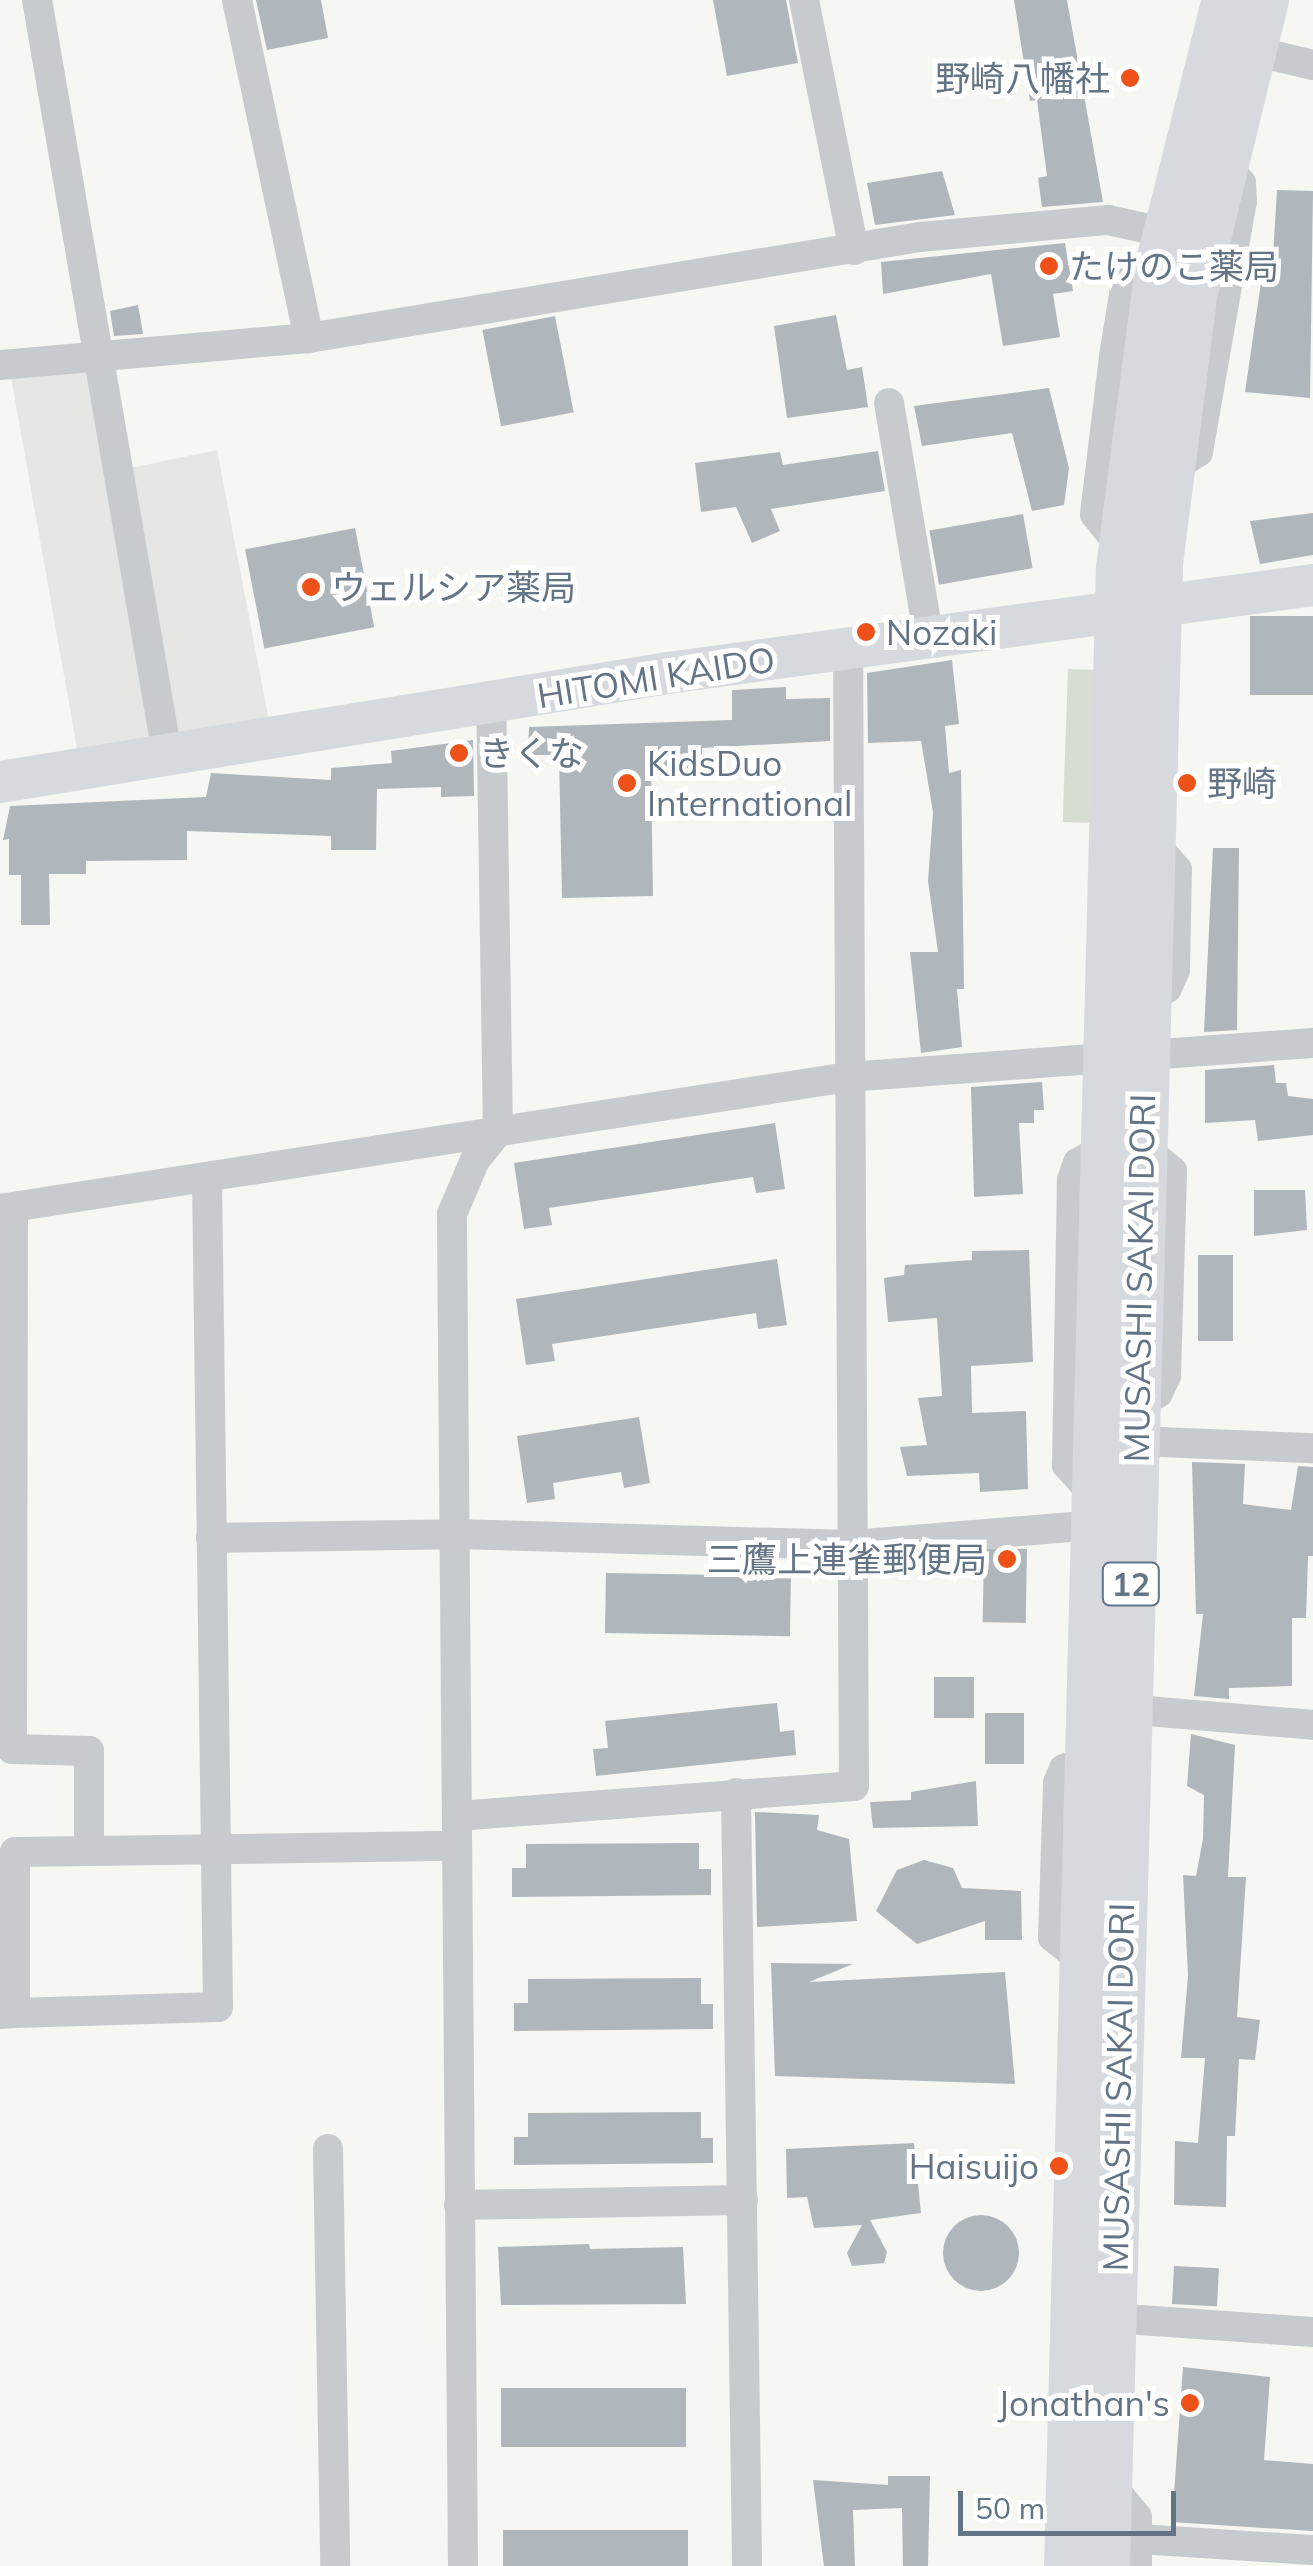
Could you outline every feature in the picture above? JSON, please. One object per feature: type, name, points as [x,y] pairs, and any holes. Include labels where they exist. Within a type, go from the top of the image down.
[{"type":"main road","name":"MUSASHI SAKAI DORI","points":[[1125,1053],[1145,998],[1149,837],[1138,605],[1121,547],[1163,249],[1226,0]]},
{"type":"main road","name":"MUSASHI SAKAI DORI","points":[[1068,2566],[1118,2111],[1108,1707],[1094,1510],[1122,1148],[1138,605],[1167,472],[1220,161],[1264,0]]},
{"type":"main road","name":"HITOMI KAIDO","points":[[0,782],[168,759],[928,634],[1313,585]]},
{"type":"main road","name":"MUSASHI SAKAI DORI","points":[[1122,1148],[1135,1423],[1108,1707],[1088,1760],[1077,2196],[1094,2317],[1108,2483],[1127,2557]]},
{"type":"main road","points":[[1077,2196],[1084,2206],[1095,2204],[1099,2155],[1118,2111]]},
{"type":"street","points":[[38,0],[94,358],[168,759]]},
{"type":"street","points":[[237,0],[309,338]]},
{"type":"street","points":[[804,0],[854,250]]},
{"type":"street","points":[[1250,50],[1313,65]]},
{"type":"street","points":[[0,365],[309,338],[549,294],[920,237],[1108,220],[1163,249]]},
{"type":"street","points":[[889,403],[928,634]]},
{"type":"street","points":[[207,1181],[215,1848],[218,2007],[7,2013],[16,1852],[215,1848],[456,1830],[736,1792],[854,1786],[848,1077],[853,861],[848,647]]},
{"type":"street","points":[[463,2566],[452,1214],[475,1160],[498,1132],[491,703]]},
{"type":"street","points":[[88,1850],[88,1751],[12,1749],[6,1208],[207,1181],[848,1077],[1125,1053],[1313,1043]]},
{"type":"street","points":[[435,1141],[475,1160]]},
{"type":"street","points":[[1135,1423],[1313,1448]]},
{"type":"street","points":[[211,1538],[455,1534],[852,1545],[1094,1510]]},
{"type":"street","points":[[1108,1707],[1313,1725]]},
{"type":"street","points":[[736,1792],[747,2566]]},
{"type":"street","points":[[328,2149],[334,2566]]},
{"type":"street","points":[[459,2205],[742,2200]]},
{"type":"street","points":[[1094,2317],[1313,2332]]},
{"type":"street","points":[[1127,2557],[1313,2550]]},
{"type":"shaded area","points":[[101,366],[126,469],[217,450],[269,721],[78,754],[11,377]]},
{"type":"shaded area","points":[[1068,669],[1098,670],[1093,823],[1063,822]]},
{"type":"building","points":[[256,0],[321,0],[328,38],[267,50]]},
{"type":"building","points":[[713,0],[786,0],[798,63],[727,76]]},
{"type":"building","points":[[1014,0],[1067,0],[1103,202],[1042,207],[1038,178],[1047,176],[1037,100],[1030,101]]},
{"type":"building","points":[[942,171],[955,215],[875,225],[867,183]]},
{"type":"building","points":[[1277,190],[1313,191],[1310,398],[1245,392],[1265,255],[1273,256]]},
{"type":"building","points":[[1065,243],[1073,291],[1053,294],[1060,337],[1003,346],[991,274],[883,294],[881,262]]},
{"type":"building","points":[[138,305],[143,334],[114,336],[110,311]]},
{"type":"building","points":[[836,315],[847,370],[862,367],[868,407],[787,418],[774,326]]},
{"type":"building","points":[[555,316],[574,412],[501,426],[482,330]]},
{"type":"building","points":[[1049,388],[1069,468],[1064,505],[1032,511],[1012,433],[922,446],[914,406]]},
{"type":"building","points":[[878,451],[885,491],[771,509],[780,531],[752,543],[736,507],[701,512],[695,463],[780,452],[783,465]]},
{"type":"building","points":[[1313,513],[1313,555],[1260,564],[1250,521]]},
{"type":"building","points":[[1023,514],[1033,568],[939,585],[929,530]]},
{"type":"building","points":[[355,528],[374,627],[264,649],[245,549]]},
{"type":"building","points":[[1250,616],[1313,616],[1313,695],[1250,695]]},
{"type":"building","points":[[952,660],[959,724],[945,726],[949,773],[961,770],[964,989],[957,989],[962,1047],[921,1053],[910,952],[938,952],[928,881],[933,812],[921,741],[868,743],[867,673]]},
{"type":"building","points":[[786,687],[786,699],[830,698],[830,741],[702,748],[702,770],[651,771],[653,896],[562,898],[559,755],[528,755],[529,727],[732,720],[732,690]]},
{"type":"building","points":[[473,740],[474,796],[441,797],[441,787],[377,789],[376,850],[331,850],[331,836],[187,831],[187,860],[86,861],[86,874],[49,874],[50,925],[21,925],[21,875],[9,875],[9,839],[3,840],[10,806],[206,797],[211,773],[331,780],[331,768],[392,763],[391,751]]},
{"type":"building","points":[[1213,848],[1239,848],[1237,1030],[1204,1032]]},
{"type":"building","points":[[1274,1065],[1276,1083],[1286,1083],[1288,1096],[1313,1099],[1313,1135],[1258,1141],[1255,1120],[1205,1123],[1205,1070]]},
{"type":"building","points":[[1042,1082],[1044,1110],[1034,1110],[1034,1123],[1019,1123],[1023,1194],[974,1197],[971,1087]]},
{"type":"building","points":[[775,1123],[785,1189],[756,1193],[753,1177],[549,1208],[552,1225],[524,1229],[514,1163]]},
{"type":"building","points":[[1254,1190],[1305,1190],[1307,1230],[1254,1236]]},
{"type":"building","points":[[1029,1250],[1033,1362],[971,1366],[972,1413],[1026,1411],[1028,1489],[980,1492],[979,1473],[907,1476],[900,1447],[927,1445],[918,1398],[942,1396],[937,1318],[888,1322],[884,1278],[904,1275],[905,1265],[972,1260],[972,1251]]},
{"type":"building","points":[[1198,1255],[1233,1255],[1233,1341],[1198,1341]]},
{"type":"building","points":[[777,1259],[787,1325],[758,1329],[756,1313],[552,1344],[555,1361],[526,1365],[516,1299]]},
{"type":"building","points":[[639,1417],[650,1483],[624,1488],[621,1472],[553,1483],[555,1499],[527,1503],[517,1436]]},
{"type":"building","points":[[1192,1462],[1245,1464],[1243,1504],[1291,1510],[1298,1466],[1313,1467],[1313,1556],[1308,1556],[1306,1618],[1292,1618],[1292,1686],[1229,1688],[1229,1699],[1194,1696],[1203,1614],[1196,1614]]},
{"type":"building","points":[[984,1548],[1027,1549],[1026,1623],[983,1622]]},
{"type":"building","points":[[606,1573],[791,1576],[790,1636],[605,1633]]},
{"type":"building","points":[[934,1677],[974,1677],[974,1718],[934,1718]]},
{"type":"building","points":[[777,1703],[780,1732],[794,1730],[796,1755],[596,1776],[593,1749],[608,1748],[605,1721]]},
{"type":"building","points":[[985,1713],[1024,1713],[1024,1764],[985,1764]]},
{"type":"building","points":[[1191,1734],[1235,1745],[1228,1877],[1246,1877],[1237,2017],[1260,2020],[1255,2060],[1239,2059],[1235,2136],[1227,2136],[1226,2207],[1174,2205],[1175,2141],[1198,2143],[1205,2058],[1181,2058],[1188,1976],[1183,1875],[1196,1876],[1203,1839],[1204,1795],[1187,1786]]},
{"type":"building","points":[[976,1781],[978,1826],[873,1828],[870,1802],[911,1800],[911,1792]]},
{"type":"building","points":[[755,1812],[819,1815],[817,1830],[849,1839],[857,1921],[757,1927]]},
{"type":"building","points":[[699,1843],[699,1869],[711,1869],[711,1895],[512,1897],[512,1868],[526,1868],[526,1844]]},
{"type":"building","points":[[924,1860],[953,1868],[962,1888],[1021,1891],[1022,1940],[985,1940],[985,1921],[917,1944],[876,1911],[897,1870]]},
{"type":"building","points":[[771,1963],[853,1964],[809,1982],[1005,1972],[1015,2084],[775,2076]]},
{"type":"building","points":[[701,1978],[701,2004],[713,2004],[713,2029],[514,2031],[514,2003],[528,2003],[528,1979]]},
{"type":"building","points":[[701,2112],[701,2138],[713,2138],[713,2163],[514,2165],[514,2137],[528,2137],[528,2113]]},
{"type":"building","points":[[914,2143],[921,2213],[870,2220],[887,2252],[884,2263],[852,2266],[847,2253],[862,2225],[814,2228],[807,2197],[787,2198],[786,2149]]},
{"type":"building","points":[[981,2215],[1008,2226],[1019,2253],[1008,2280],[981,2291],[954,2280],[943,2253],[954,2226]]},
{"type":"building","points":[[589,2244],[590,2249],[683,2247],[686,2304],[501,2305],[498,2247]]},
{"type":"building","points":[[1174,2266],[1219,2268],[1217,2306],[1172,2304]]},
{"type":"building","points":[[1183,2367],[1270,2377],[1264,2460],[1313,2464],[1313,2531],[1172,2522]]},
{"type":"building","points":[[501,2388],[686,2388],[686,2447],[501,2447]]},
{"type":"building","points":[[888,2476],[930,2476],[928,2566],[903,2566],[902,2508],[853,2510],[855,2566],[824,2566],[813,2480],[888,2485]]},
{"type":"building","points":[[503,2530],[688,2530],[688,2566],[503,2566]]},
{"type":"place","name":"野崎八幡社","points":[[1130,78]]},
{"type":"place","name":"たけのこ薬局","points":[[1049,266]]},
{"type":"place","name":"ウェルシア薬局","points":[[311,587]]},
{"type":"place","name":"Nozaki","points":[[866,632]]},
{"type":"place","name":"きくな","points":[[459,753]]},
{"type":"place","name":"KidsDuo International","points":[[627,783]]},
{"type":"place","name":"野崎","points":[[1187,783]]},
{"type":"place","name":"三鷹上連雀郵便局","points":[[1007,1559]]},
{"type":"place","name":"Haisuijo","points":[[1059,2166]]},
{"type":"place","name":"Jonathan's","points":[[1190,2403]]}]
